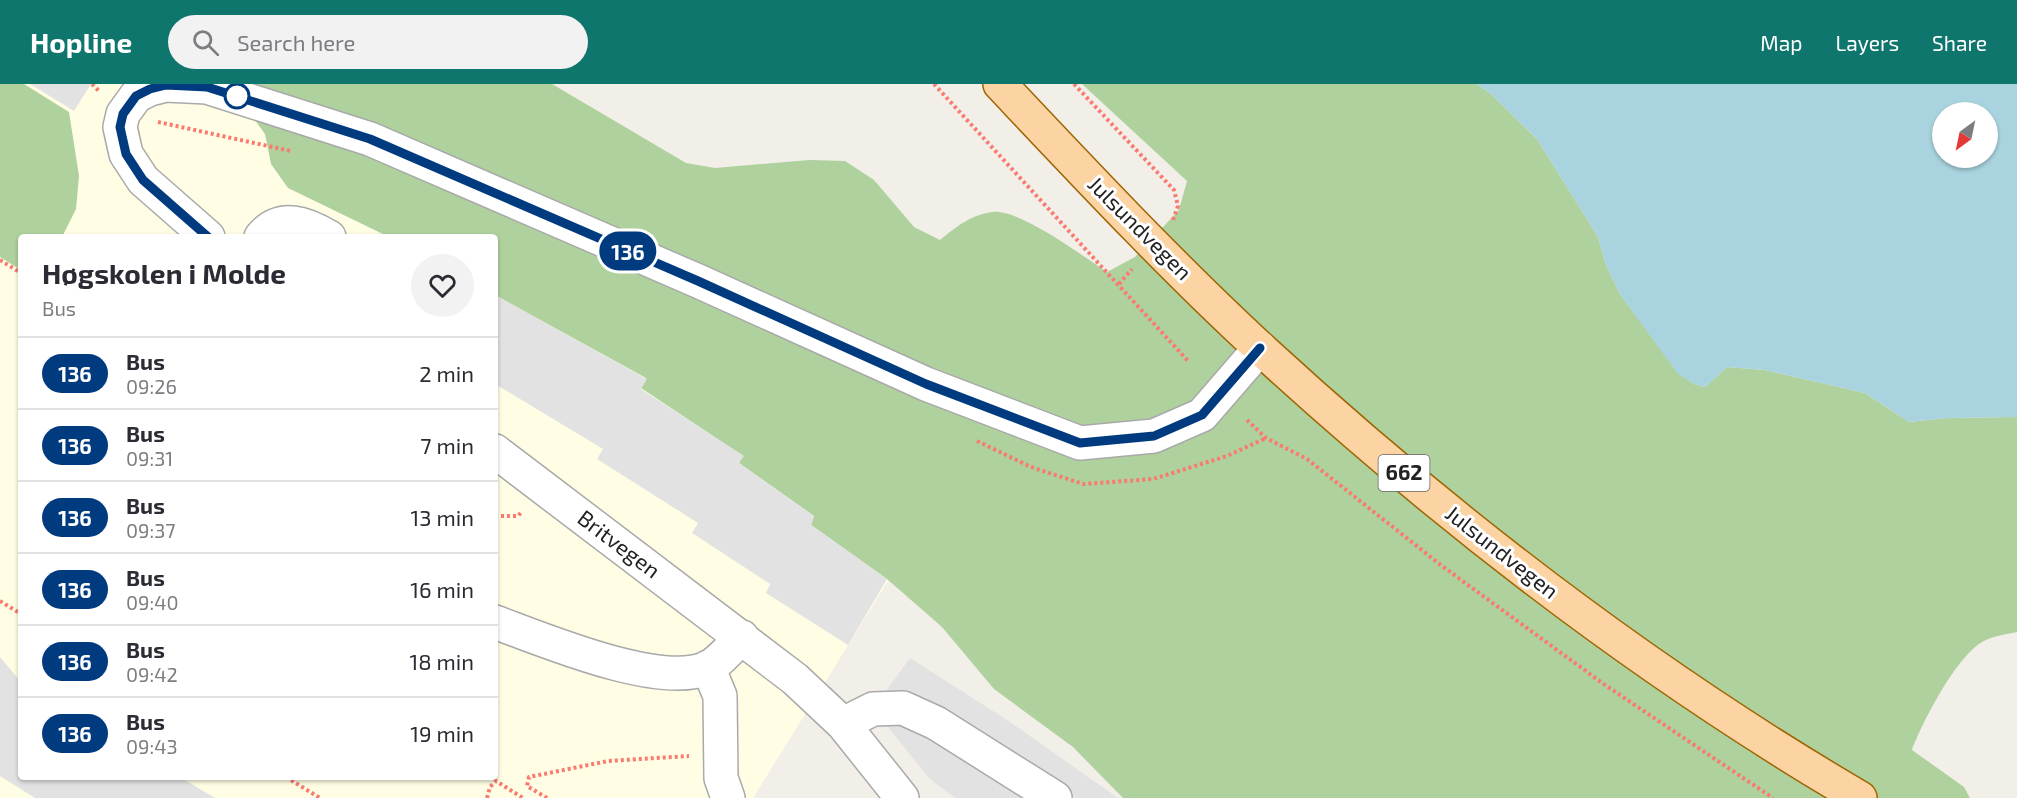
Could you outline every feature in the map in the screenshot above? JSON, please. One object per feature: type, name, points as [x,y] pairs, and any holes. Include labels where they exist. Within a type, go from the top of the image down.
[{"type":"main road","name":"Julsundvegen","points":[[1000,84],[1177,267],[1260,348],[1433,498],[1523,570],[1711,704],[1860,798]]},
{"type":"street","points":[[205,234],[143,180],[126,154],[120,127],[123,114],[136,96],[150,89],[166,85],[207,87],[370,139],[698,281],[926,384],[1080,443],[1154,436],[1202,415],[1260,348]]},
{"type":"street","points":[[263,234],[284,223],[307,224],[324,234]]},
{"type":"street","name":"Britvegen","points":[[498,453],[795,679],[843,724],[902,798]]},
{"type":"street","points":[[498,623],[624,665],[674,675],[708,668],[742,637]]},
{"type":"street","points":[[708,668],[720,696],[721,778],[728,798]]},
{"type":"street","points":[[843,724],[873,709],[903,708],[936,723],[1055,798]]},
{"type":"path","points":[[934,84],[1189,362]]},
{"type":"path","points":[[0,260],[18,271]]},
{"type":"path","points":[[1247,420],[1266,438],[1307,459],[1442,566],[1596,678],[1773,798]]},
{"type":"path","points":[[0,601],[18,612]]},
{"type":"path","points":[[547,798],[527,786],[529,777],[608,761],[689,756],[720,740]]},
{"type":"path","points":[[291,780],[320,798]]},
{"type":"path","points":[[487,798],[490,787],[496,781],[523,798]]},
{"type":"shaded area","points":[[0,84],[387,84],[1016,375],[753,798],[0,798]]},
{"type":"shaded area","points":[[30,84],[91,84],[74,111]]},
{"type":"shaded area","points":[[498,297],[647,379],[641,389],[744,456],[739,463],[814,516],[811,525],[887,579],[848,645],[766,593],[770,584],[692,533],[698,523],[597,459],[603,449],[498,386]]},
{"type":"shaded area","points":[[0,657],[18,678],[18,780],[185,780],[215,798],[35,798],[0,776]]},
{"type":"shaded area","points":[[910,658],[1010,722],[1118,798],[955,798],[930,779],[873,709]]},
{"type":"green space","points":[[0,84],[24,84],[69,112],[79,176],[76,209],[64,234],[18,234],[18,268],[0,257]]},
{"type":"green space","points":[[229,84],[552,84],[686,163],[715,168],[810,160],[845,161],[874,180],[914,227],[940,240],[958,226],[978,215],[993,212],[1005,213],[1052,235],[1107,272],[1135,257],[1179,210],[1187,181],[1082,84],[1477,84],[1491,94],[1537,139],[1598,237],[1606,265],[1620,294],[1678,373],[1694,384],[1705,387],[1727,367],[1765,370],[1865,393],[1909,422],[1946,418],[2017,417],[2017,632],[1986,640],[1964,658],[1932,706],[1912,750],[1964,787],[1970,798],[1123,798],[1073,747],[994,689],[942,627],[887,579],[811,525],[814,516],[739,463],[743,456],[641,388],[646,378],[498,297],[498,234],[383,234],[288,188],[271,164],[265,134]]},
{"type":"water","points":[[1477,84],[2017,84],[2017,417],[1946,418],[1909,422],[1865,393],[1765,370],[1727,367],[1705,387],[1694,384],[1678,374],[1620,294],[1606,265],[1598,237],[1537,139],[1491,94]]},
{"type":"bus line","name":"136","points":[[204,234],[143,180],[126,154],[120,127],[123,114],[136,96],[150,89],[166,85],[207,87],[370,139],[698,281],[926,384],[1080,443],[1154,436],[1202,415],[1260,348]]}]
